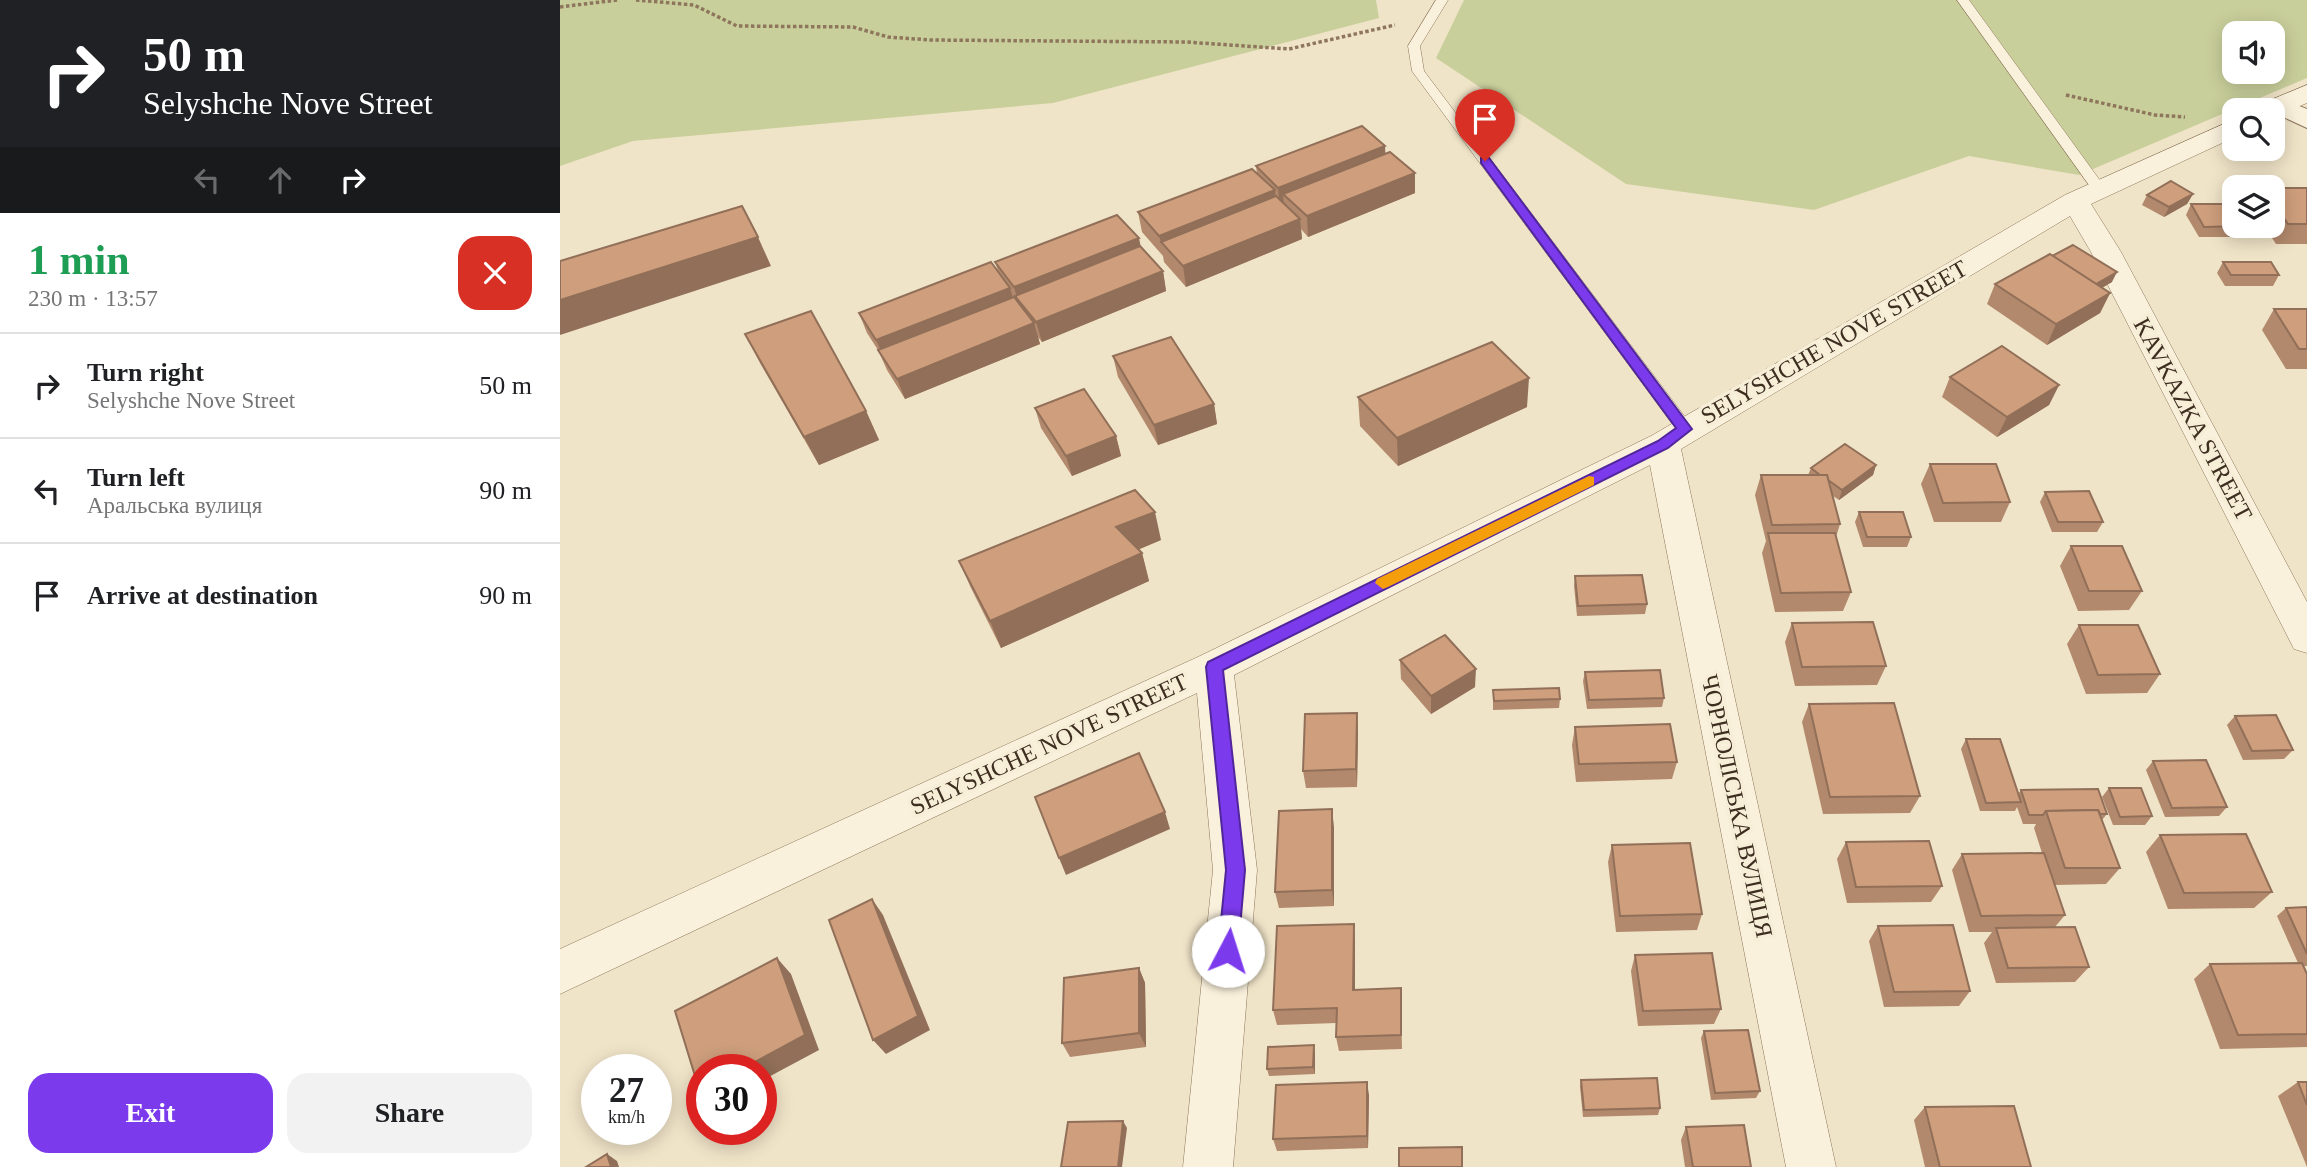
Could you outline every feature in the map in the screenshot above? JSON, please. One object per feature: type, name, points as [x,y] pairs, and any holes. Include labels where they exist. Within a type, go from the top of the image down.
[{"type":"street","points":[[2285,103],[2307,93]]},
{"type":"street","points":[[2285,112],[2307,120]]},
{"type":"street","name":"SELYSHCHE NOVE STREET","points":[[560,972],[1214,667],[1674,437],[2087,195],[2222,133]]},
{"type":"street","name":"KAVKAZKA STREET","points":[[2087,195],[2106,252],[2307,638]]},
{"type":"street","name":"ЧОРНОЛІСЬКА ВУЛИЦЯ","points":[[1674,437],[1811,1167]]},
{"type":"street","points":[[1208,1167],[1236,870],[1214,667]]},
{"type":"lane","points":[[1442,0],[1414,46],[1418,71],[1674,437]]},
{"type":"lane","points":[[1963,0],[2025,86],[2087,195]]},
{"type":"path","points":[[560,7],[617,0]]},
{"type":"path","points":[[636,0],[694,5],[737,26],[853,27],[888,37],[1186,42],[1289,49],[1362,34],[1432,14]]},
{"type":"path","points":[[2025,86],[2155,115],[2195,117]]},
{"type":"green space","points":[[560,0],[1376,0],[1379,18],[1053,103],[633,141],[560,166]]},
{"type":"green space","points":[[1464,0],[2307,0],[2307,78],[2260,98],[2222,98],[2222,114],[2079,175],[1969,156],[1814,210],[1626,184],[1436,58]]},
{"type":"building","points":[[1362,126],[1385,146],[1278,188],[1256,166]]},
{"type":"building","points":[[1390,152],[1415,173],[1307,216],[1283,194]]},
{"type":"building","points":[[1252,169],[1275,190],[1159,236],[1138,212]]},
{"type":"building","points":[[2171,181],[2193,194],[2169,207],[2147,195]]},
{"type":"building","points":[[2285,188],[2307,188],[2307,224],[2288,224],[2285,220]]},
{"type":"building","points":[[1276,196],[1300,219],[1183,266],[1161,242]]},
{"type":"building","points":[[2191,204],[2222,204],[2222,227],[2204,227]]},
{"type":"building","points":[[742,206],[758,237],[560,300],[560,261]]},
{"type":"building","points":[[1117,215],[1139,238],[1014,287],[995,262]]},
{"type":"building","points":[[2073,245],[2117,272],[2096,284],[2052,256]]},
{"type":"building","points":[[1140,246],[1163,271],[1036,322],[1015,296]]},
{"type":"building","points":[[2050,254],[2110,293],[2056,324],[1995,284]]},
{"type":"building","points":[[991,262],[1010,288],[876,340],[859,313]]},
{"type":"building","points":[[2223,262],[2271,262],[2279,275],[2231,275]]},
{"type":"building","points":[[1014,297],[1034,323],[897,379],[878,350]]},
{"type":"building","points":[[2274,309],[2307,309],[2307,349],[2299,349]]},
{"type":"building","points":[[811,311],[866,411],[804,437],[745,334]]},
{"type":"building","points":[[1171,337],[1214,404],[1154,425],[1113,356]]},
{"type":"building","points":[[1492,342],[1529,378],[1397,438],[1358,397]]},
{"type":"building","points":[[2002,346],[2059,385],[2007,417],[1950,377]]},
{"type":"building","points":[[1084,389],[1116,436],[1066,456],[1035,408]]},
{"type":"building","points":[[1845,444],[1876,465],[1842,490],[1828,480],[1827,475],[1820,475],[1811,468]]},
{"type":"building","points":[[1930,464],[1996,464],[2010,502],[1943,503]]},
{"type":"building","points":[[1761,475],[1827,475],[1840,524],[1772,525]]},
{"type":"building","points":[[1135,490],[1155,512],[1116,527],[1142,553],[990,621],[959,561]]},
{"type":"building","points":[[2089,491],[2103,522],[2058,522],[2045,492]]},
{"type":"building","points":[[1859,512],[1903,512],[1911,537],[1867,537]]},
{"type":"building","points":[[1768,533],[1835,533],[1851,592],[1781,593]]},
{"type":"building","points":[[2071,546],[2122,546],[2142,591],[2089,591]]},
{"type":"building","points":[[1642,575],[1647,604],[1578,606],[1575,576]]},
{"type":"building","points":[[1873,622],[1886,666],[1802,667],[1792,623]]},
{"type":"building","points":[[2079,625],[2138,625],[2160,674],[2098,675]]},
{"type":"building","points":[[1445,635],[1476,669],[1431,696],[1400,660]]},
{"type":"building","points":[[1660,670],[1664,698],[1589,700],[1585,672]]},
{"type":"building","points":[[1559,688],[1560,699],[1494,701],[1493,690]]},
{"type":"building","points":[[1894,703],[1920,796],[1830,797],[1809,704]]},
{"type":"building","points":[[1357,713],[1356,769],[1303,771],[1305,714]]},
{"type":"building","points":[[2276,715],[2293,750],[2252,751],[2235,716]]},
{"type":"building","points":[[1670,724],[1677,762],[1579,764],[1575,727]]},
{"type":"building","points":[[1966,739],[2000,739],[2021,802],[1986,803]]},
{"type":"building","points":[[1139,753],[1165,812],[1059,858],[1035,797]]},
{"type":"building","points":[[2206,760],[2227,807],[2172,808],[2153,761]]},
{"type":"building","points":[[2109,788],[2141,788],[2152,816],[2120,817]]},
{"type":"building","points":[[2098,789],[2107,814],[2100,814],[2098,810],[2046,811],[2043,815],[2029,815],[2021,790]]},
{"type":"building","points":[[1332,809],[1332,890],[1275,892],[1279,811]]},
{"type":"building","points":[[2098,810],[2120,868],[2065,868],[2046,811]]},
{"type":"building","points":[[2246,834],[2272,892],[2184,893],[2160,835]]},
{"type":"building","points":[[1929,841],[1942,886],[1856,887],[1846,842]]},
{"type":"building","points":[[1690,843],[1702,914],[1620,916],[1612,845]]},
{"type":"building","points":[[2044,853],[2065,915],[1981,916],[1962,854]]},
{"type":"building","points":[[872,899],[918,1016],[873,1040],[829,920]]},
{"type":"building","points":[[2307,907],[2307,954],[2286,908]]},
{"type":"building","points":[[1354,924],[1353,990],[1401,988],[1401,1035],[1336,1037],[1337,1008],[1273,1010],[1277,926]]},
{"type":"building","points":[[1953,925],[1970,991],[1894,992],[1878,926]]},
{"type":"building","points":[[2075,927],[2089,967],[2008,968],[1996,928]]},
{"type":"building","points":[[1712,953],[1721,1009],[1643,1011],[1635,955]]},
{"type":"building","points":[[777,958],[805,1035],[770,1054],[688,1054],[675,1011]]},
{"type":"building","points":[[2302,963],[2307,974],[2307,1034],[2238,1035],[2210,964]]},
{"type":"building","points":[[1139,968],[1139,1033],[1062,1043],[1064,978]]},
{"type":"building","points":[[1748,1030],[1760,1091],[1715,1093],[1704,1031]]},
{"type":"building","points":[[1314,1045],[1313,1067],[1267,1069],[1268,1047]]},
{"type":"building","points":[[1657,1078],[1660,1108],[1584,1110],[1581,1080]]},
{"type":"building","points":[[1367,1082],[1367,1136],[1273,1139],[1276,1085]]},
{"type":"building","points":[[2298,1082],[2307,1082],[2307,1105]]},
{"type":"building","points":[[2014,1106],[2031,1167],[1940,1167],[1925,1107]]},
{"type":"building","points":[[1123,1121],[1118,1167],[1061,1167],[1068,1122]]},
{"type":"building","points":[[1744,1125],[1751,1167],[1693,1167],[1686,1127]]},
{"type":"building","points":[[1462,1147],[1462,1167],[1399,1167],[1399,1148]]},
{"type":"building","points":[[607,1154],[611,1167],[586,1167]]},
{"type":"slow traffic","points":[[1383,583],[1589,481]]},
{"type":"route","points":[[1228,951],[1236,870],[1214,667],[1663,444],[1685,429],[1485,161]]}]
